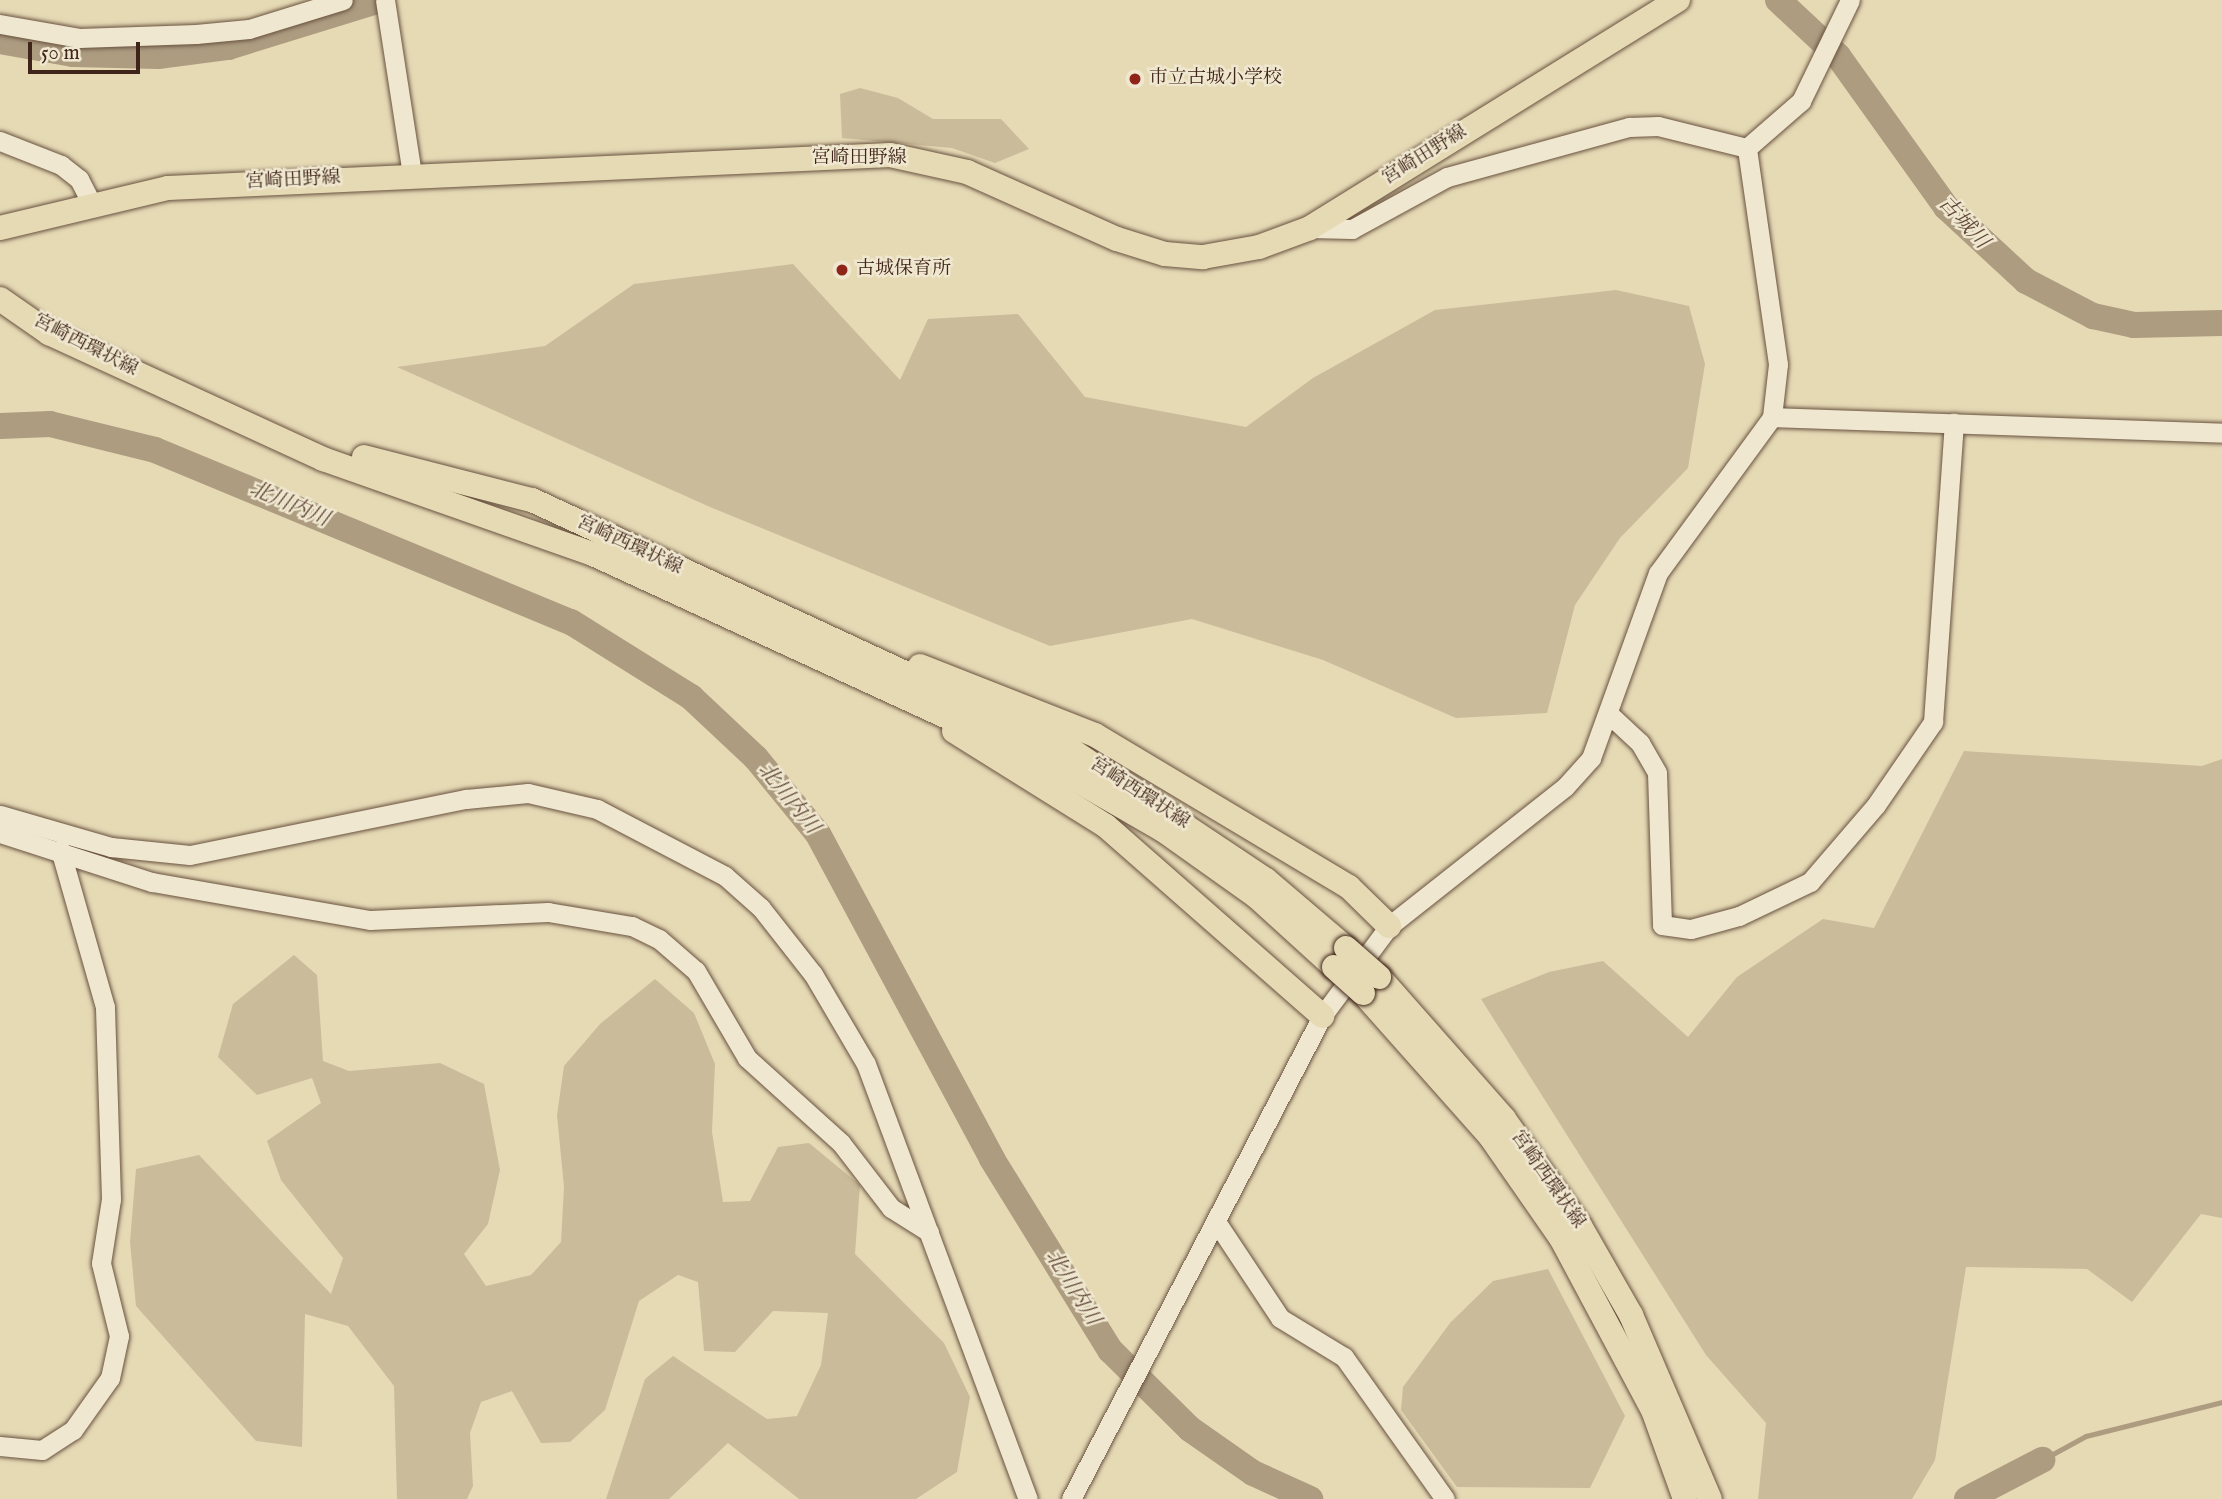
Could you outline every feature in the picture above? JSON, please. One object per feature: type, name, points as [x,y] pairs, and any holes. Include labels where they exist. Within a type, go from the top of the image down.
[{"type":"main road","name":"宮崎田野線","points":[[0,228],[91,202],[168,188],[890,155],[967,172],[1165,254],[1203,257],[1259,247],[1310,228],[1678,0]]},
{"type":"main road","name":"宮崎西環状線","points":[[0,299],[49,333],[288,441],[593,554],[942,713],[1163,830],[1340,958],[1371,985],[1504,1119],[1580,1226],[1631,1315],[1710,1499]]},
{"type":"main road","name":"宮崎西環状線","points":[[288,441],[532,500],[1071,750],[1154,801],[1266,880],[1340,958]]},
{"type":"main road","points":[[884,662],[937,668],[1096,734],[1349,887],[1389,926]]},
{"type":"main road","points":[[942,713],[957,736],[1106,826],[1322,1016]]},
{"type":"main road","name":"宮崎西環状線","points":[[1371,985],[1490,1136],[1561,1238],[1653,1410],[1685,1499]]},
{"type":"street","points":[[0,24],[79,38],[196,34],[249,29],[343,0]]},
{"type":"street","points":[[385,0],[412,175]]},
{"type":"street","points":[[1747,148],[1801,102],[1850,0]]},
{"type":"street","points":[[1310,228],[1352,229],[1447,177],[1629,127],[1658,126],[1747,148]]},
{"type":"street","points":[[0,141],[61,165],[79,179],[91,202]]},
{"type":"street","points":[[1071,1499],[1217,1223],[1322,1016],[1389,926],[1565,787],[1591,758],[1611,716],[1658,573],[1772,417],[1778,364],[1747,148]]},
{"type":"street","points":[[1772,417],[2222,433]]},
{"type":"street","points":[[1611,716],[1640,743],[1657,773],[1662,925],[1691,929],[1739,916],[1810,882],[1876,805],[1933,722],[1954,423]]},
{"type":"street","points":[[0,815],[111,847],[190,855],[466,799],[528,793],[597,809],[725,876],[769,917],[813,974],[866,1063],[1028,1499]]},
{"type":"street","points":[[0,833],[60,849],[152,882],[370,920],[548,912],[632,926],[659,939],[695,971],[747,1058],[841,1143],[891,1208],[929,1232]]},
{"type":"street","points":[[0,1446],[42,1450],[73,1430],[106,1386],[119,1336],[101,1263],[111,1199],[105,1007],[60,849]]},
{"type":"street","points":[[1217,1223],[1280,1318],[1344,1357],[1445,1499]]},
{"type":"shaded area","points":[[860,88],[898,98],[933,119],[1001,119],[1029,149],[995,163],[952,148],[842,138],[840,94]]},
{"type":"shaded area","points":[[793,264],[900,380],[928,319],[1018,314],[1085,397],[1246,427],[1313,378],[1435,310],[1616,290],[1689,306],[1705,364],[1688,468],[1620,538],[1575,605],[1547,713],[1456,718],[1323,660],[1192,619],[1050,646],[710,507],[397,367],[545,346],[634,284]]},
{"type":"shaded area","points":[[1964,751],[2202,766],[2222,759],[2222,1218],[2201,1214],[2132,1302],[2087,1269],[1966,1267],[1935,1460],[1912,1499],[1758,1499],[1766,1423],[1706,1355],[1481,999],[1549,972],[1603,961],[1688,1037],[1737,977],[1823,919],[1874,928]]},
{"type":"shaded area","points":[[294,955],[317,975],[323,1061],[349,1071],[440,1063],[484,1084],[500,1170],[488,1224],[464,1254],[486,1286],[531,1275],[561,1242],[564,1187],[557,1115],[564,1066],[600,1024],[655,979],[694,1013],[715,1064],[712,1132],[723,1202],[750,1201],[778,1147],[809,1143],[860,1185],[855,1254],[944,1343],[970,1397],[957,1472],[916,1499],[799,1499],[728,1443],[669,1499],[606,1499],[645,1379],[673,1356],[767,1419],[797,1416],[821,1365],[828,1313],[773,1311],[735,1352],[704,1351],[698,1282],[678,1275],[639,1301],[605,1410],[570,1442],[541,1443],[512,1391],[481,1402],[470,1433],[473,1486],[467,1499],[397,1499],[394,1386],[348,1326],[305,1314],[302,1447],[256,1441],[136,1306],[130,1242],[136,1169],[199,1155],[331,1294],[343,1258],[281,1180],[267,1141],[321,1103],[312,1078],[257,1095],[218,1057],[233,1004]]},
{"type":"shaded area","points":[[1548,1269],[1625,1416],[1590,1488],[1457,1487],[1401,1410],[1403,1387],[1450,1323],[1493,1281]]},
{"type":"waterway","name":"古城川","points":[[0,41],[73,54],[158,56],[228,47],[380,0]]},
{"type":"waterway","name":"古城川","points":[[1778,0],[1838,56],[1946,207],[2026,281],[2093,316],[2134,325],[2222,323]]},
{"type":"waterway","name":"北川内川","points":[[0,426],[50,424],[155,450],[571,622],[691,697],[756,758],[818,834],[992,1159],[1110,1350],[1190,1429],[1253,1473],[1310,1499]]},
{"type":"waterway","points":[[2042,1460],[2086,1436],[2222,1402]]},
{"type":"waterway","name":"北川内川","points":[[1967,1499],[2042,1460]]},
{"type":"place","name":"市立古城小学校","points":[[1135,79]]},
{"type":"place","name":"古城保育所","points":[[842,270]]}]
